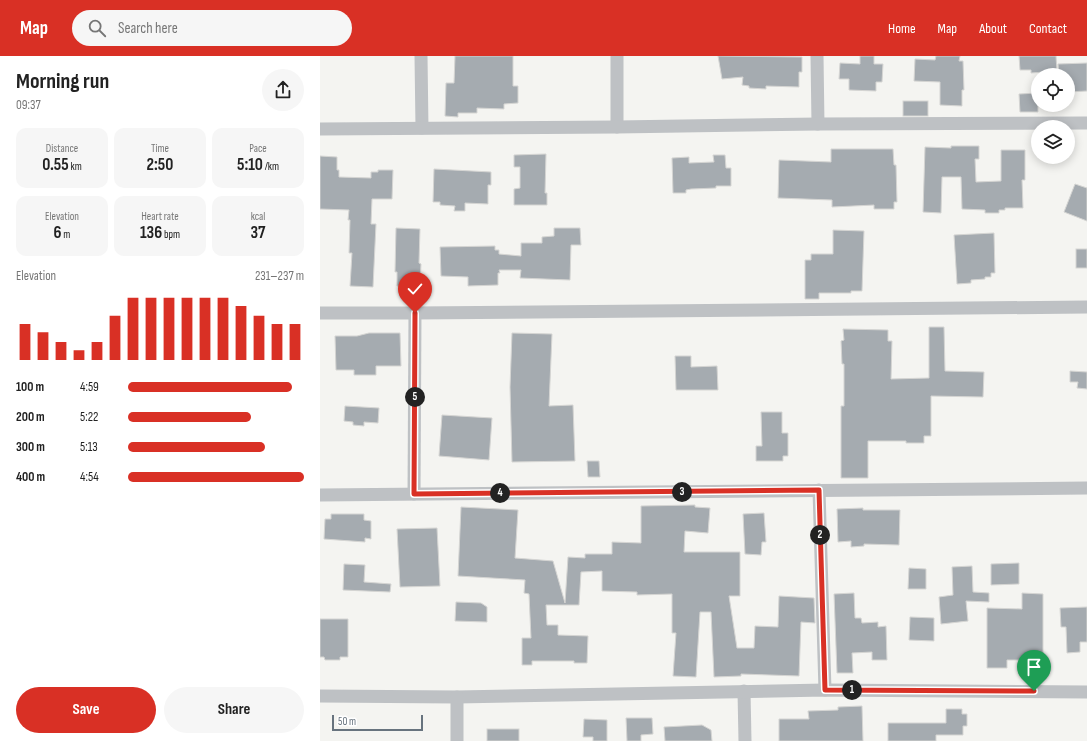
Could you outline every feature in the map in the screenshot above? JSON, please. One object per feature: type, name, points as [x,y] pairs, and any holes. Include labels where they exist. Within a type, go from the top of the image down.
[{"type":"street","points":[[421,56],[422,128]]},
{"type":"street","points":[[617,56],[617,127]]},
{"type":"street","points":[[817,56],[818,124]]},
{"type":"street","points":[[320,129],[1087,123]]},
{"type":"street","points":[[320,313],[1087,306]]},
{"type":"street","points":[[414,494],[415,313]]},
{"type":"street","points":[[320,495],[1087,488]]},
{"type":"street","points":[[819,490],[825,690]]},
{"type":"street","points":[[320,696],[457,697],[825,690],[1087,692]]},
{"type":"street","points":[[744,691],[744,741]]},
{"type":"street","points":[[457,697],[457,741]]},
{"type":"building","points":[[455,56],[513,56],[513,86],[518,86],[518,103],[504,104],[504,109],[477,108],[477,113],[458,113],[458,117],[445,116],[446,83],[454,83]]},
{"type":"building","points":[[718,56],[802,57],[802,72],[799,72],[799,87],[766,86],[766,89],[749,88],[749,86],[742,85],[743,77],[722,79]]},
{"type":"building","points":[[860,56],[874,56],[874,64],[883,64],[882,82],[876,82],[876,91],[849,90],[849,79],[839,79],[840,63],[860,64]]},
{"type":"building","points":[[936,56],[960,56],[959,61],[963,61],[964,90],[962,90],[962,106],[940,105],[940,82],[914,81],[915,59],[935,60]]},
{"type":"building","points":[[1019,56],[1056,56],[1057,68],[1031,68],[1031,70],[1020,70]]},
{"type":"building","points":[[1087,63],[1087,91],[1075,92],[1075,68],[1058,68],[1058,64]]},
{"type":"building","points":[[1031,93],[1031,112],[1020,112],[1019,94]]},
{"type":"building","points":[[903,101],[928,101],[928,116],[903,116]]},
{"type":"building","points":[[951,146],[979,146],[979,159],[975,159],[976,182],[1001,181],[1001,150],[1025,150],[1025,180],[1022,180],[1023,208],[1005,208],[1005,210],[999,210],[999,213],[985,213],[985,210],[962,209],[961,177],[942,177],[941,213],[923,212],[925,147],[951,148]]},
{"type":"building","points":[[831,149],[893,149],[894,165],[896,165],[897,202],[894,202],[894,209],[874,209],[874,205],[832,207],[832,200],[778,198],[779,160],[831,162]]},
{"type":"building","points":[[546,154],[545,193],[547,193],[547,205],[514,205],[514,189],[520,188],[520,167],[514,167],[514,155]]},
{"type":"building","points":[[713,155],[725,155],[726,168],[731,168],[731,186],[691,189],[686,190],[686,193],[673,193],[672,158],[689,157],[689,163],[714,162]]},
{"type":"building","points":[[320,156],[337,157],[337,170],[339,170],[339,177],[371,178],[371,172],[378,172],[378,170],[393,170],[392,199],[372,199],[371,224],[376,224],[373,287],[350,286],[352,253],[349,253],[349,210],[320,209]]},
{"type":"building","points":[[434,169],[491,172],[491,185],[488,185],[488,204],[465,203],[465,211],[454,211],[455,206],[440,205],[440,202],[433,202]]},
{"type":"building","points":[[1075,184],[1087,188],[1087,221],[1064,212]]},
{"type":"building","points":[[396,228],[420,229],[420,285],[397,286],[397,272],[395,272]]},
{"type":"building","points":[[554,228],[580,228],[581,245],[571,245],[570,280],[520,278],[521,270],[499,270],[498,285],[468,286],[468,277],[441,276],[440,247],[495,246],[495,250],[499,250],[499,254],[521,256],[521,243],[542,243],[542,237],[554,236]]},
{"type":"building","points":[[833,230],[864,231],[862,291],[851,291],[851,293],[819,293],[819,299],[805,299],[805,260],[811,260],[811,254],[833,254]]},
{"type":"building","points":[[994,233],[995,273],[991,273],[991,277],[985,277],[985,279],[971,280],[971,283],[957,284],[954,235]]},
{"type":"building","points":[[1076,249],[1087,249],[1087,268],[1076,268]]},
{"type":"building","points":[[929,327],[944,327],[945,371],[984,372],[983,397],[931,396],[931,436],[924,436],[924,443],[906,443],[906,441],[868,441],[868,478],[841,478],[841,406],[844,406],[844,364],[842,364],[841,341],[844,340],[843,329],[888,330],[888,341],[892,341],[891,379],[929,378]]},
{"type":"building","points":[[369,333],[400,333],[401,366],[376,366],[376,375],[354,375],[354,370],[336,370],[335,336],[357,336]]},
{"type":"building","points":[[512,333],[552,334],[549,406],[573,405],[575,461],[512,462],[510,387]]},
{"type":"building","points":[[675,356],[691,356],[691,367],[717,366],[718,390],[676,390]]},
{"type":"building","points":[[1070,371],[1087,372],[1087,389],[1077,388],[1078,382],[1070,382]]},
{"type":"building","points":[[345,406],[379,408],[378,423],[364,422],[364,426],[353,425],[353,422],[344,421]]},
{"type":"building","points":[[761,412],[782,412],[782,433],[788,433],[788,456],[783,456],[783,461],[756,461],[756,446],[762,446]]},
{"type":"building","points":[[442,415],[492,418],[489,460],[439,456]]},
{"type":"building","points":[[587,461],[599,461],[600,477],[588,477]]},
{"type":"building","points":[[695,505],[695,507],[710,508],[708,533],[685,531],[684,552],[740,552],[740,596],[729,596],[737,648],[754,648],[755,626],[778,627],[779,596],[814,598],[815,623],[801,622],[799,676],[741,674],[741,676],[714,677],[711,612],[700,612],[696,677],[673,676],[676,633],[672,633],[672,594],[637,595],[637,592],[602,591],[602,571],[581,572],[579,605],[546,605],[547,625],[558,625],[558,635],[588,636],[587,663],[574,663],[574,661],[532,661],[532,665],[522,665],[522,638],[531,638],[529,594],[524,593],[525,580],[458,576],[461,507],[518,510],[515,558],[553,561],[565,603],[568,557],[585,558],[585,554],[612,554],[612,542],[641,543],[641,506]]},
{"type":"building","points":[[863,508],[863,510],[900,510],[899,545],[864,544],[864,546],[851,547],[851,541],[838,542],[837,509]]},
{"type":"building","points":[[764,513],[766,542],[762,542],[761,555],[745,554],[743,514]]},
{"type":"building","points":[[331,514],[364,514],[364,520],[371,521],[371,539],[365,538],[365,542],[324,539],[325,519],[331,519]]},
{"type":"building","points":[[437,528],[440,586],[400,587],[397,529]]},
{"type":"building","points":[[1019,563],[1019,584],[991,585],[991,564]]},
{"type":"building","points":[[344,564],[365,565],[364,582],[391,584],[390,592],[343,590]]},
{"type":"building","points":[[972,566],[973,592],[989,593],[989,602],[966,601],[968,621],[941,624],[939,597],[953,595],[952,567]]},
{"type":"building","points":[[909,568],[926,569],[926,589],[908,589]]},
{"type":"building","points":[[854,593],[855,618],[861,618],[862,623],[878,622],[878,627],[886,626],[887,660],[872,660],[872,652],[852,653],[853,673],[837,673],[834,594]]},
{"type":"building","points":[[1022,593],[1043,594],[1043,660],[1007,660],[1007,668],[987,668],[987,608],[1022,609]]},
{"type":"building","points":[[456,602],[481,603],[487,607],[487,622],[455,621]]},
{"type":"building","points":[[1087,607],[1087,642],[1080,642],[1080,652],[1067,653],[1066,627],[1061,627],[1060,608]]},
{"type":"building","points":[[910,617],[934,618],[934,641],[909,640]]},
{"type":"building","points":[[320,619],[348,619],[348,657],[340,657],[340,660],[325,660],[324,657],[320,657]]},
{"type":"building","points":[[862,706],[863,741],[779,741],[779,719],[809,719],[808,711],[838,710],[838,707]]},
{"type":"building","points":[[946,709],[962,709],[962,714],[967,714],[967,726],[963,726],[963,735],[936,735],[936,741],[888,741],[888,723],[946,723]]},
{"type":"building","points":[[626,718],[652,718],[653,734],[641,735],[641,741],[627,741]]},
{"type":"building","points":[[584,719],[607,720],[607,741],[593,741],[593,737],[583,737]]},
{"type":"building","points":[[702,725],[711,730],[712,741],[665,741],[664,727]]},
{"type":"building","points":[[487,729],[519,729],[519,741],[487,741]]},
{"type":"route","points":[[415,313],[414,494],[819,490],[825,690],[1034,691]]}]
